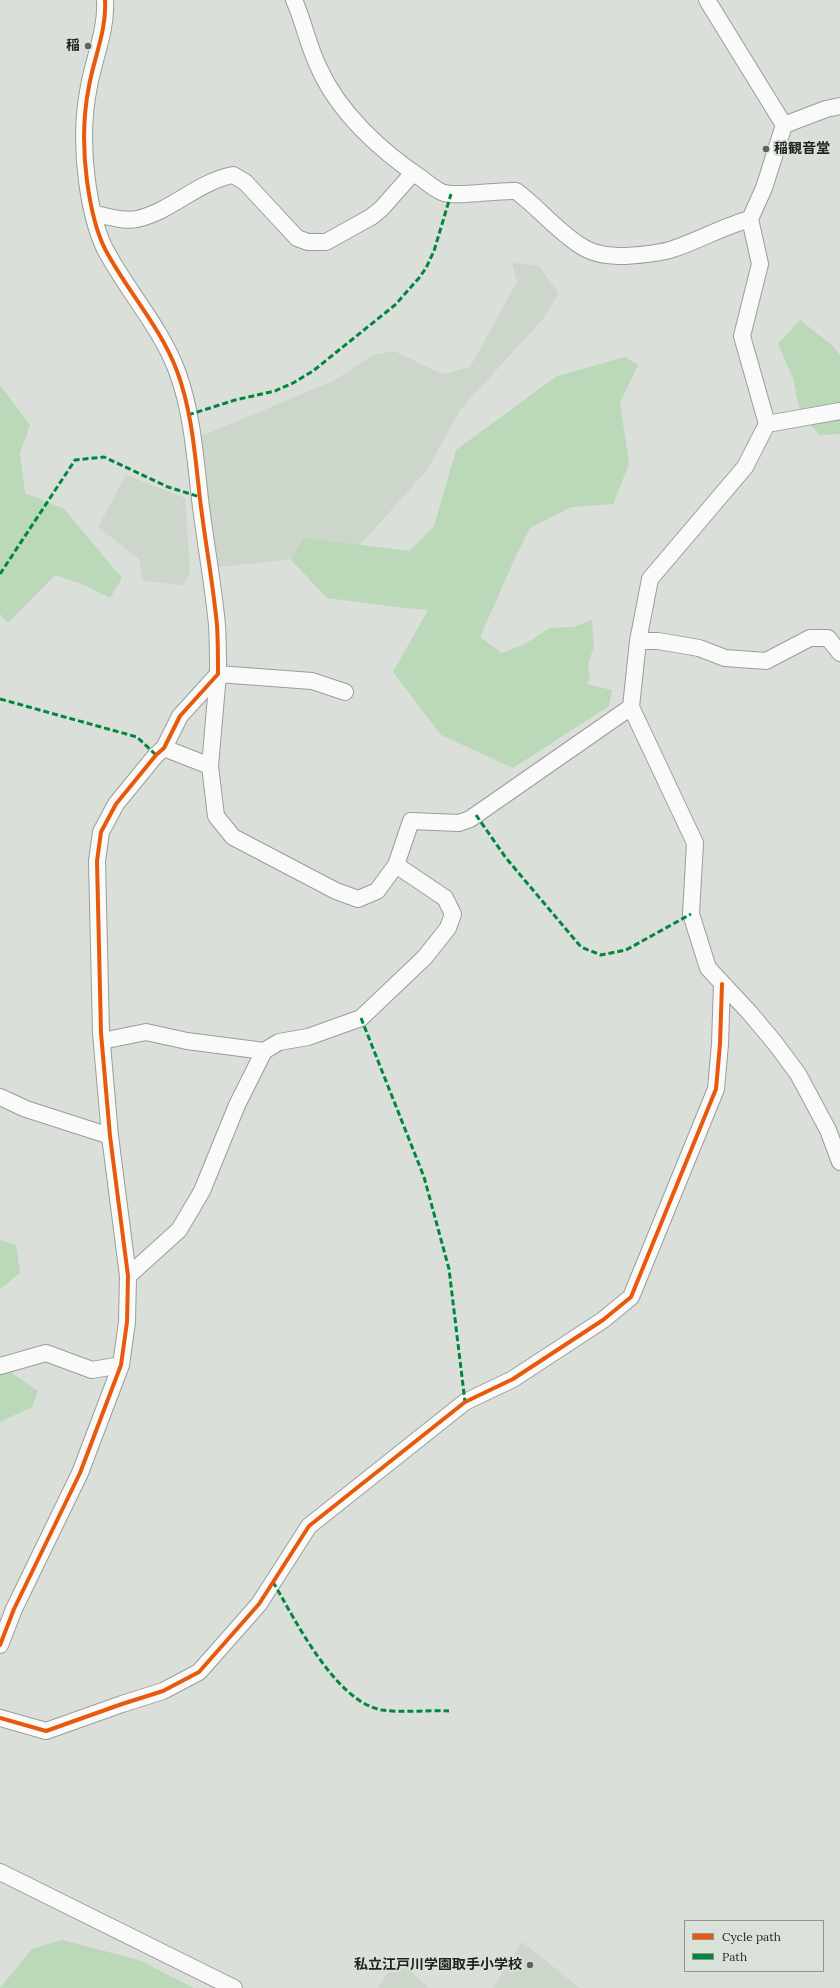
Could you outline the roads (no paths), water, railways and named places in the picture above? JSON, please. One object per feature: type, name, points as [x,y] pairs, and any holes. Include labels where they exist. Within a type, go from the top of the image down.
[{"type":"street","points":[[105,0],[106,16],[88,88],[85,122],[87,180],[94,214],[104,248],[165,343],[177,372],[188,415],[197,470],[216,624],[218,674],[210,766],[216,816],[233,837],[336,892],[358,899],[377,891],[396,865],[411,821],[459,823],[470,820],[631,707]]},
{"type":"street","points":[[294,0],[319,69],[344,108],[364,131],[413,173],[434,188],[451,194],[516,191],[540,210],[559,230],[582,247],[607,256],[639,255],[672,249],[734,223],[750,219]]},
{"type":"street","points":[[707,0],[784,125],[764,188],[750,219],[760,264],[742,336],[767,424],[745,467],[650,579],[638,641],[631,707],[695,843],[691,914],[708,968],[749,1012],[798,1074],[828,1130],[840,1162]]},
{"type":"street","points":[[784,125],[826,109],[840,106]]},
{"type":"street","points":[[94,214],[136,219],[158,211],[205,184],[233,175],[245,182],[297,238],[308,242],[326,242],[371,217],[381,209],[413,173]]},
{"type":"street","points":[[767,424],[840,411]]},
{"type":"street","points":[[638,641],[658,641],[698,648],[725,658],[766,661],[810,638],[828,638],[840,653]]},
{"type":"street","points":[[218,674],[312,681],[345,692]]},
{"type":"street","points":[[0,1645],[14,1609],[80,1473],[121,1365],[127,1322],[128,1276],[110,1136],[102,1041],[97,861],[101,832],[116,804],[156,755],[164,748],[180,716],[218,674]]},
{"type":"street","points":[[164,748],[210,766]]},
{"type":"street","points":[[128,1276],[178,1230],[202,1191],[237,1105],[264,1051],[279,1042],[308,1037],[361,1018],[425,957],[448,928],[453,914],[445,898],[396,865]]},
{"type":"street","points":[[0,1718],[46,1731],[164,1691],[199,1672],[259,1604],[309,1526],[465,1402],[513,1379],[603,1320],[631,1297],[716,1089],[720,1044],[722,984]]},
{"type":"street","points":[[102,1041],[146,1032],[187,1041],[264,1051]]},
{"type":"street","points":[[0,1097],[26,1109],[110,1136]]},
{"type":"street","points":[[0,1366],[46,1353],[92,1370],[121,1365]]},
{"type":"street","points":[[0,1872],[234,1988]]},
{"type":"place","name":"稲","points":[[88,46]]},
{"type":"place","name":"稲観音堂","points":[[766,149]]},
{"type":"place","name":"私立江戸川学園取手小学校","points":[[530,1965]]}]
